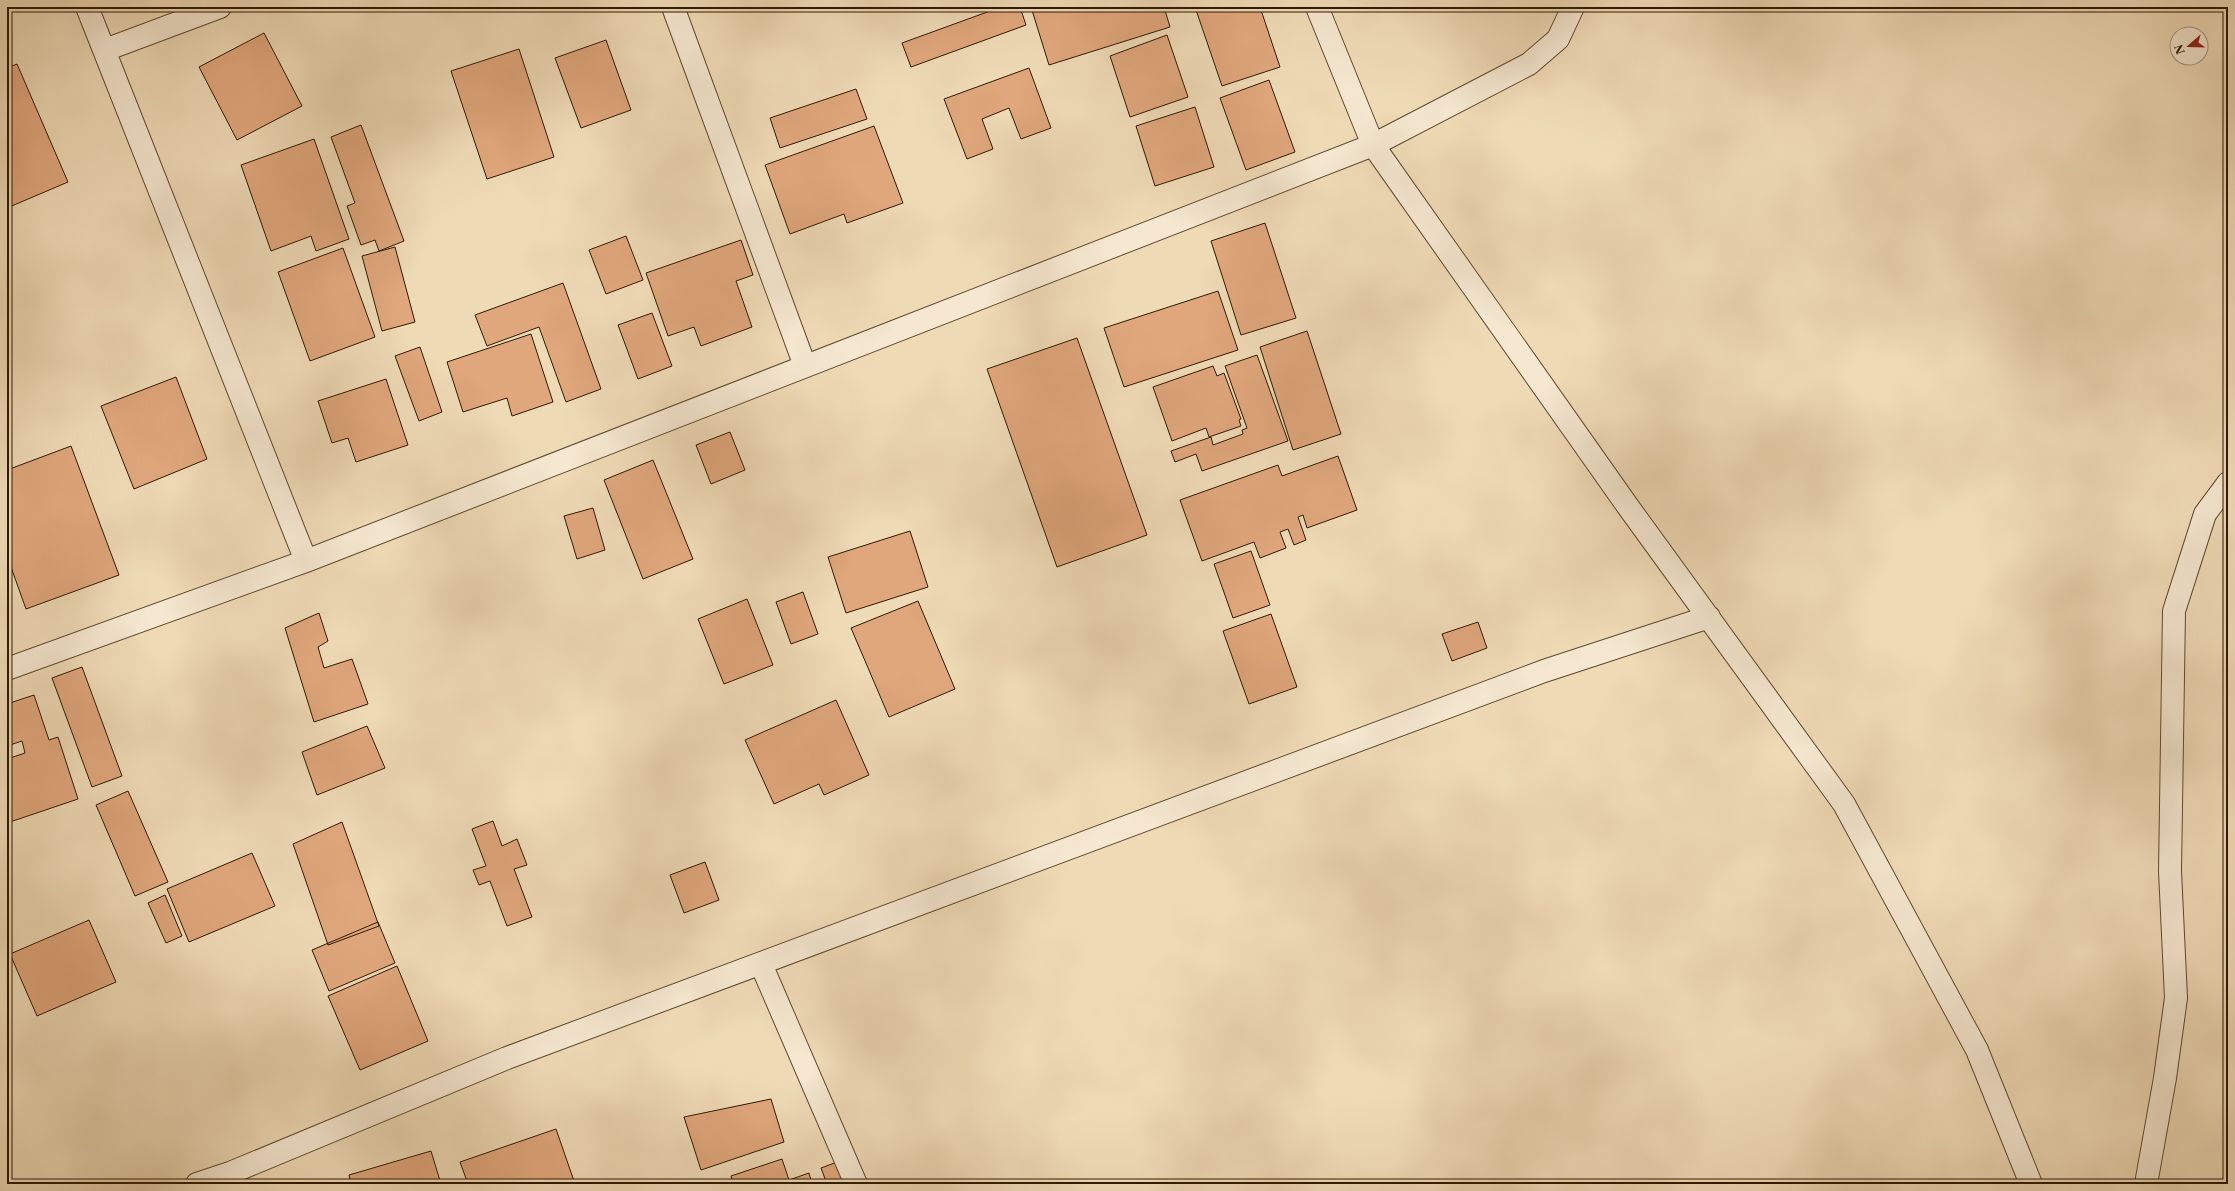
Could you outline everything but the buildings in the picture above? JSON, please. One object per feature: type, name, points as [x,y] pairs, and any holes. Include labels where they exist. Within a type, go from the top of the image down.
[{"type":"street","points":[[88,7],[306,561]]},
{"type":"street","points":[[105,50],[220,7]]},
{"type":"street","points":[[673,7],[805,366]]},
{"type":"street","points":[[1317,7],[1373,145],[1629,508],[1844,804],[1977,1050],[2031,1184]]},
{"type":"street","points":[[7,670],[306,561],[1373,145],[1529,64],[1558,39],[1573,7]]},
{"type":"street","points":[[2146,1184],[2165,1078],[2176,998],[2170,871],[2174,611],[2205,514],[2228,483]]},
{"type":"street","points":[[197,1184],[230,1173],[507,1058],[1544,671],[1709,617]]},
{"type":"street","points":[[761,964],[856,1184]]}]
